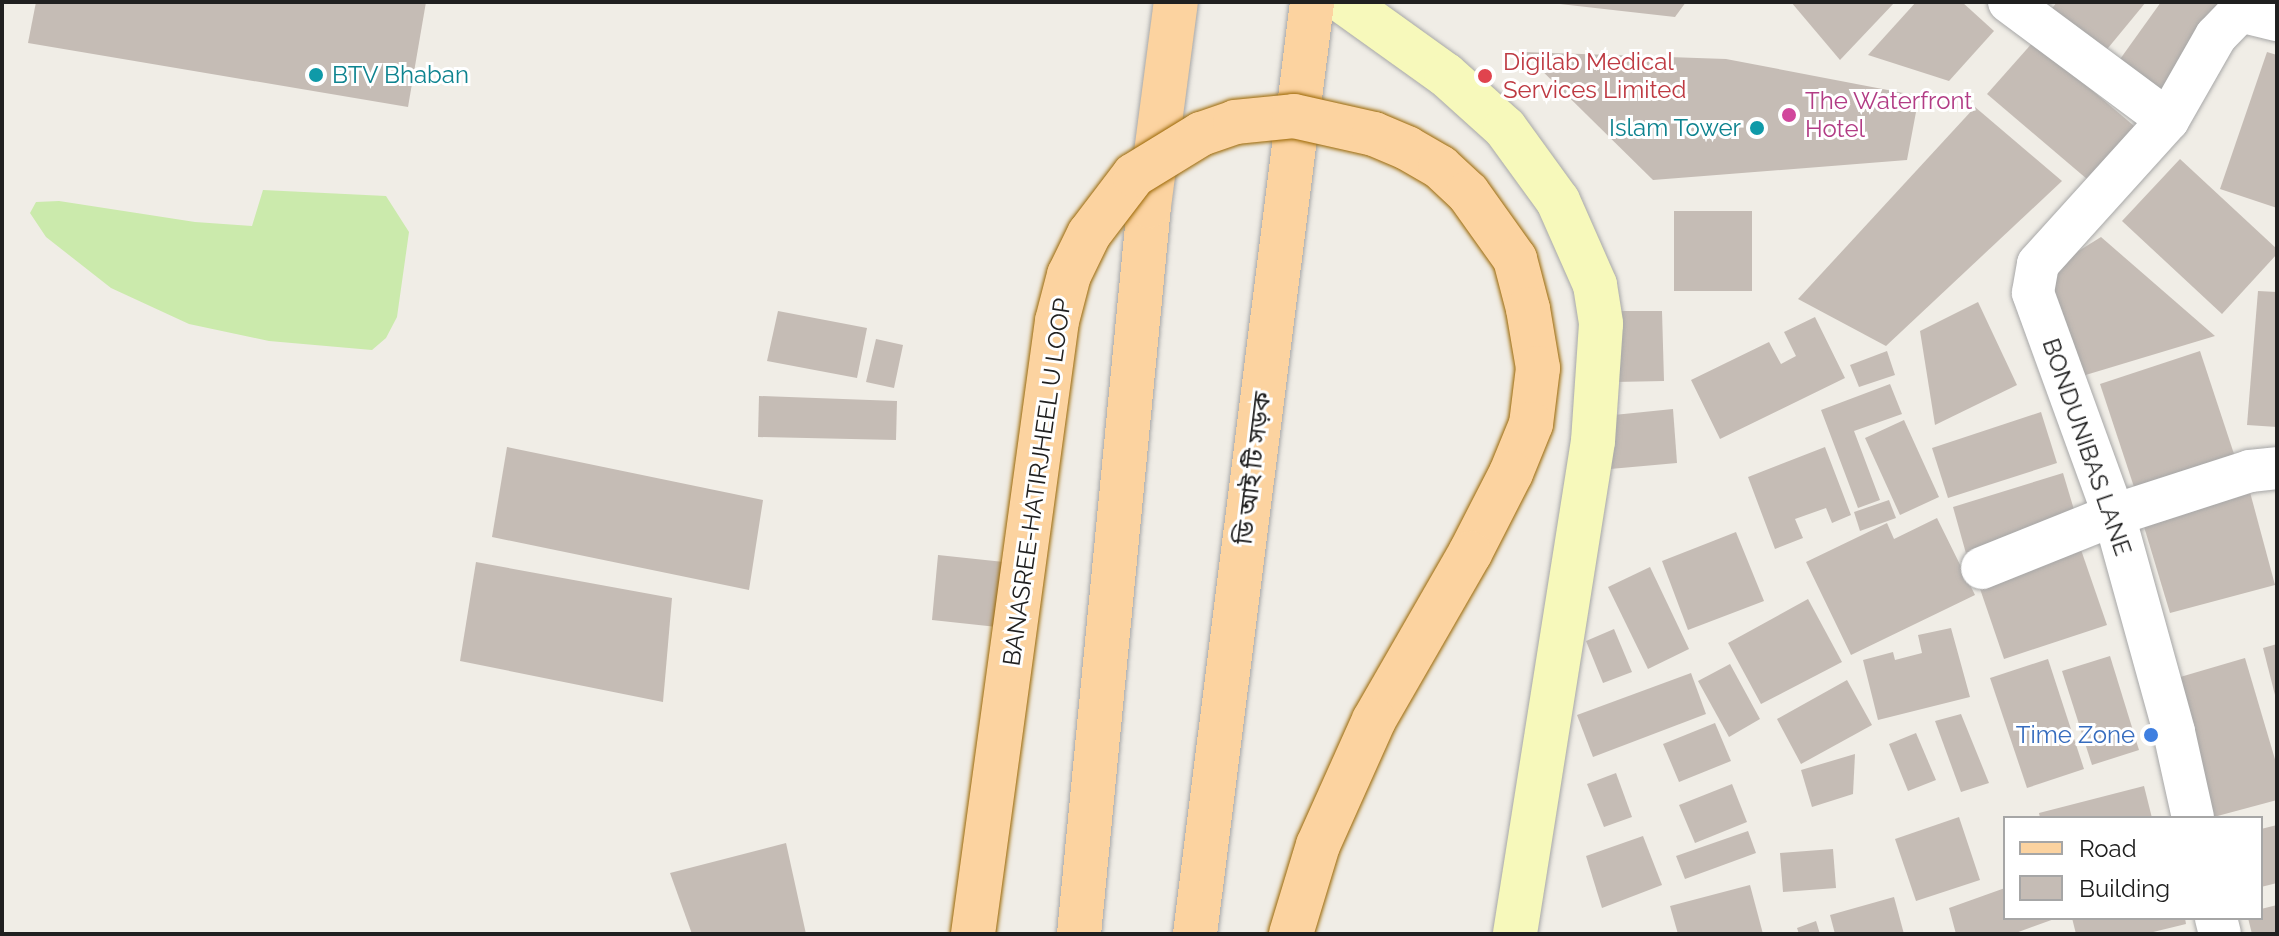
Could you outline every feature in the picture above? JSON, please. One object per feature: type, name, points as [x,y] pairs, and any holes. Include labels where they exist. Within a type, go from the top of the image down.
[{"type":"main road","points":[[1079,934],[1146,237],[1176,2]]},
{"type":"main road","name":"ডি আই টি সড়ক","points":[[1195,934],[1312,2]]},
{"type":"main road","points":[[1344,2],[1446,75],[1505,128],[1558,201],[1595,285],[1601,324],[1593,441],[1515,934]]},
{"type":"main road","name":"BANASREE-HATIRJHEEL U LOOP","points":[[973,934],[1057,321],[1069,275],[1096,224],[1134,175],[1201,134],[1235,122],[1294,116],[1352,128],[1407,148],[1440,167],[1468,193],[1515,259],[1538,368],[1531,424],[1511,473],[1470,553],[1374,720],[1318,845],[1291,934]]},
{"type":"street","points":[[2009,2],[2168,120]]},
{"type":"street","name":"BONDUNIBAS LANE","points":[[2193,816],[2174,732],[2114,515],[2033,293],[2038,264],[2168,120],[2216,36],[2255,11]]},
{"type":"street","points":[[1982,568],[2114,515],[2250,471],[2277,468]]},
{"type":"green space","points":[[263,190],[386,196],[409,232],[397,317],[386,338],[372,350],[269,341],[189,324],[111,288],[46,237],[30,213],[36,202],[59,201],[195,222],[252,226]]},
{"type":"building","name":"BTV Bhaban","points":[[36,2],[426,2],[408,107],[28,43]]},
{"type":"building","points":[[1542,2],[1686,2],[1675,17]]},
{"type":"building","points":[[1791,2],[1895,2],[1840,60]]},
{"type":"building","points":[[1916,2],[1962,2],[1994,31],[1949,81],[1868,55]]},
{"type":"building","points":[[2057,2],[2146,2],[2099,59],[2046,16]]},
{"type":"building","points":[[2161,2],[2221,2],[2170,98],[2118,62]]},
{"type":"building","points":[[2034,41],[2140,131],[2094,185],[1987,94]]},
{"type":"building","name":"Islam Tower","points":[[1523,52],[1726,59],[1919,96],[1907,160],[1653,180]]},
{"type":"building","points":[[2267,52],[2277,55],[2277,208],[2220,189]]},
{"type":"building","points":[[1975,107],[2062,181],[1886,346],[1798,299]]},
{"type":"building","points":[[2180,159],[2277,249],[2277,254],[2222,314],[2122,221]]},
{"type":"building","points":[[1674,211],[1752,211],[1752,291],[1674,291]]},
{"type":"building","points":[[2101,237],[2215,336],[2079,377],[2040,275]]},
{"type":"building","points":[[2258,291],[2277,292],[2277,427],[2247,425]]},
{"type":"building","points":[[1978,302],[2017,385],[1935,425],[1920,331]]},
{"type":"building","points":[[778,311],[867,328],[857,378],[767,361]]},
{"type":"building","points":[[1614,311],[1662,311],[1664,381],[1615,382]]},
{"type":"building","points":[[1815,317],[1845,378],[1720,439],[1691,380],[1769,342],[1781,364],[1796,356],[1784,332]]},
{"type":"building","points":[[876,339],[903,345],[894,388],[866,382]]},
{"type":"building","points":[[1887,351],[1895,375],[1859,387],[1850,365]]},
{"type":"building","points":[[2200,351],[2235,457],[2135,490],[2100,384]]},
{"type":"building","points":[[1890,384],[1902,414],[1854,431],[1880,500],[1858,508],[1821,410]]},
{"type":"building","points":[[759,396],[897,401],[896,440],[758,437]]},
{"type":"building","points":[[1673,409],[1677,463],[1610,469],[1604,416]]},
{"type":"building","points":[[2041,412],[2057,463],[1948,498],[1932,448]]},
{"type":"building","points":[[1904,420],[1939,497],[1900,515],[1865,438]]},
{"type":"building","points":[[507,447],[763,500],[749,590],[492,537]]},
{"type":"building","points":[[1825,447],[1851,515],[1832,523],[1826,508],[1795,519],[1803,538],[1775,549],[1748,477]]},
{"type":"building","points":[[2063,473],[2078,523],[1967,557],[1953,507]]},
{"type":"building","points":[[2247,481],[2275,585],[2170,613],[2139,510]]},
{"type":"building","points":[[1889,500],[1896,518],[1860,531],[1854,512]]},
{"type":"building","points":[[1937,518],[1975,595],[1851,655],[1806,562],[1887,523],[1894,539]]},
{"type":"building","points":[[1736,532],[1764,601],[1688,630],[1662,561]]},
{"type":"building","points":[[2079,544],[2107,625],[2004,659],[1977,580]]},
{"type":"building","points":[[938,555],[1032,565],[1025,630],[932,620]]},
{"type":"building","points":[[476,562],[672,598],[663,702],[460,661]]},
{"type":"building","points":[[1650,567],[1689,649],[1648,669],[1608,587]]},
{"type":"building","points":[[1808,599],[1842,662],[1761,704],[1728,643]]},
{"type":"building","points":[[1951,628],[1970,697],[1878,720],[1863,660],[1893,652],[1895,660],[1922,653],[1918,635]]},
{"type":"building","points":[[1614,629],[1632,672],[1603,683],[1586,641]]},
{"type":"building","points":[[2277,644],[2277,699],[2276,699],[2263,648]]},
{"type":"building","points":[[2110,656],[2139,750],[2092,765],[2062,671]]},
{"type":"building","points":[[2245,658],[2277,766],[2277,800],[2209,816],[2170,680]]},
{"type":"building","points":[[2048,659],[2084,769],[2027,788],[1990,678]]},
{"type":"building","points":[[1730,664],[1760,719],[1729,737],[1698,681]]},
{"type":"building","points":[[1691,673],[1706,714],[1593,757],[1577,715]]},
{"type":"building","points":[[1847,680],[1872,725],[1801,764],[1777,719]]},
{"type":"building","points":[[1961,714],[1989,783],[1961,792],[1935,721]]},
{"type":"building","points":[[1715,723],[1731,761],[1679,782],[1663,744]]},
{"type":"building","points":[[1916,733],[1936,780],[1908,791],[1889,744]]},
{"type":"building","points":[[1855,754],[1853,794],[1812,807],[1801,770]]},
{"type":"building","points":[[1616,773],[1632,817],[1604,827],[1587,784]]},
{"type":"building","points":[[1732,784],[1747,822],[1695,843],[1679,805]]},
{"type":"building","points":[[2144,786],[2152,816],[2040,816],[2039,813]]},
{"type":"building","points":[[1959,817],[1980,880],[1916,901],[1895,839]]},
{"type":"building","points":[[2277,825],[2277,883],[2263,886],[2263,828]]},
{"type":"building","points":[[1748,831],[1756,853],[1685,879],[1676,856]]},
{"type":"building","points":[[1643,836],[1662,885],[1602,908],[1586,856]]},
{"type":"building","points":[[786,843],[806,934],[692,934],[670,873]]},
{"type":"building","points":[[1833,849],[1836,888],[1783,892],[1780,853]]},
{"type":"building","points":[[1750,885],[1763,934],[1678,934],[1670,906]]},
{"type":"building","points":[[2003,889],[2003,920],[2052,920],[2013,934],[1956,934],[1949,908]]},
{"type":"building","points":[[1894,897],[1904,934],[1835,934],[1830,915]]},
{"type":"building","points":[[2277,905],[2277,934],[2252,934],[2248,920],[2263,920],[2263,908]]},
{"type":"building","points":[[2072,920],[2185,920],[2186,924],[2145,934],[2076,934]]},
{"type":"building","points":[[1816,921],[1820,934],[1799,934],[1797,928]]},
{"type":"place","name":"BTV Bhaban","points":[[316,75]]},
{"type":"place","name":"Digilab Medical Services Limited","points":[[1485,76]]},
{"type":"place","name":"The Waterfront Hotel","points":[[1789,115]]},
{"type":"place","name":"Islam Tower","points":[[1757,128]]},
{"type":"place","name":"Time Zone","points":[[2151,735]]}]
